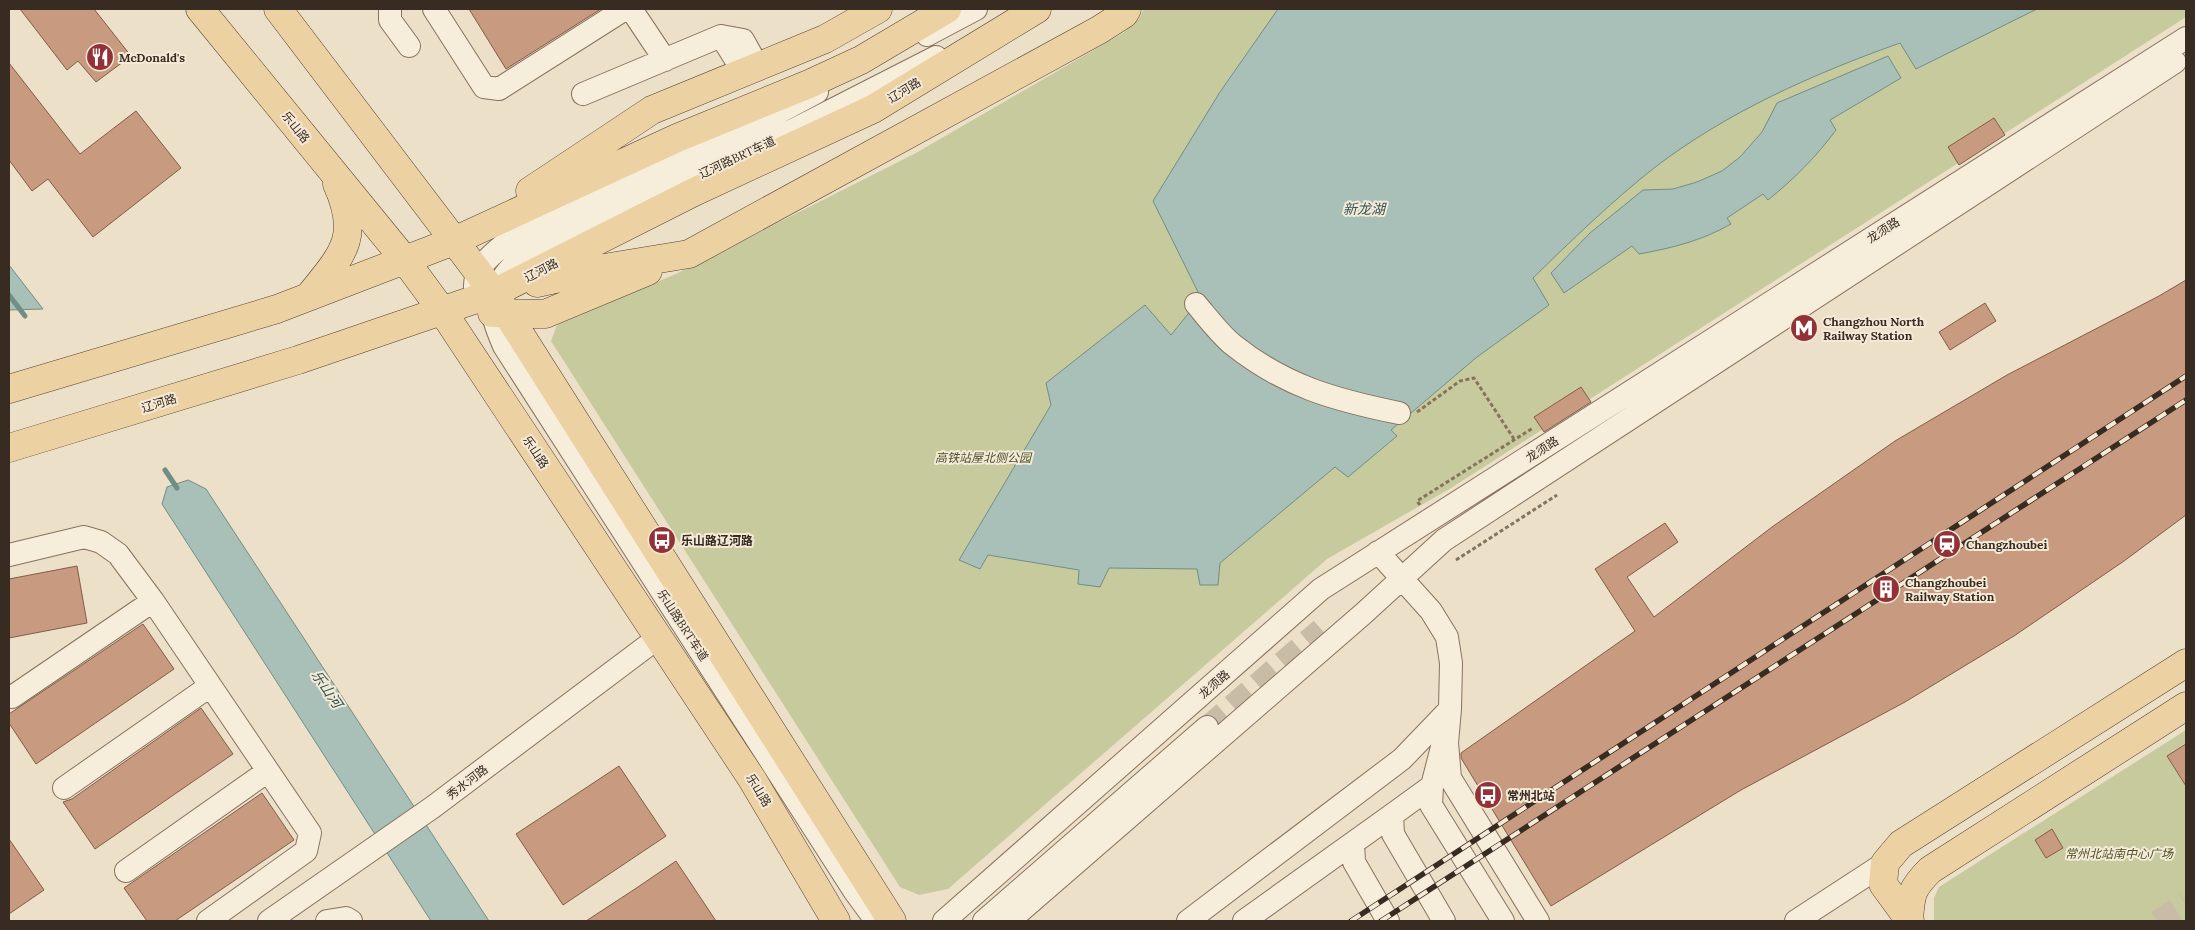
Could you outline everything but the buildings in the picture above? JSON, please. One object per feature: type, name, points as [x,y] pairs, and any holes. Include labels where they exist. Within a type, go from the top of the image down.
[{"type":"main road","name":"乐山路","points":[[200,9],[404,259],[443,312],[752,779],[836,921]]},
{"type":"main road","points":[[278,9],[454,241],[488,307],[892,921]]},
{"type":"main road","points":[[454,241],[652,110],[825,39],[878,9]]},
{"type":"main road","points":[[9,389],[277,309],[454,241],[677,138],[809,84],[861,60],[947,9]]},
{"type":"main road","name":"辽河路","points":[[9,448],[288,363],[443,312],[488,307],[694,192],[873,109],[1037,9]]},
{"type":"main road","points":[[488,307],[604,268],[689,254],[1091,35],[1124,14],[1127,9]]},
{"type":"main road","points":[[310,296],[339,259],[348,237],[347,207],[329,167]]},
{"type":"main road","points":[[1909,921],[1883,884],[1885,863],[1901,844],[2186,663]]},
{"type":"main road","points":[[1909,921],[1910,898],[1915,885],[1930,870],[2186,706]]},
{"type":"street","points":[[390,9],[390,20],[409,46]]},
{"type":"street","points":[[434,9],[484,87],[499,89],[625,9]]},
{"type":"street","points":[[631,9],[664,60]]},
{"type":"street","name":"辽河路BRT车道","points":[[488,307],[487,259],[502,246],[740,133],[976,9]]},
{"type":"street","name":"辽河路BRT车道","points":[[488,307],[501,279],[516,262],[802,126],[939,55],[1015,9]]},
{"type":"street","points":[[583,94],[721,36],[743,40],[751,70]]},
{"type":"street","name":"龙须路","points":[[944,920],[1321,589],[2186,38]]},
{"type":"street","name":"龙须路","points":[[1009,921],[1362,614],[1444,540],[2186,55]]},
{"type":"street","points":[[1196,304],[1231,343],[1283,378],[1340,400],[1405,413]]},
{"type":"street","name":"乐山路BRT车道","points":[[488,307],[510,376],[858,921]]},
{"type":"street","name":"乐山路BRT车道","points":[[488,307],[504,346],[516,366],[855,892],[874,918],[879,921]]},
{"type":"street","points":[[9,555],[84,537],[101,542],[118,554],[153,601],[310,833],[306,851],[208,921]]},
{"type":"street","points":[[1378,552],[1431,611],[1448,637],[1451,663],[1447,743],[1450,778],[1538,921]]},
{"type":"street","points":[[12,697],[153,601]]},
{"type":"street","name":"秀水河路","points":[[270,921],[433,807],[659,637]]},
{"type":"street","points":[[64,788],[210,686]]},
{"type":"street","points":[[1450,709],[1420,812],[1489,921]]},
{"type":"street","points":[[1188,921],[1402,759],[1450,709]]},
{"type":"street","points":[[984,921],[1207,727]]},
{"type":"street","points":[[1447,743],[1551,913],[1551,921]]},
{"type":"street","points":[[126,871],[268,771]]},
{"type":"street","points":[[1244,921],[1426,791]]},
{"type":"street","points":[[1426,791],[1430,805],[1503,921]]},
{"type":"street","points":[[1387,819],[1383,841],[1430,921]]},
{"type":"street","points":[[1387,819],[1393,834],[1444,921]]},
{"type":"street","points":[[1354,843],[1354,862],[1388,921]]},
{"type":"street","points":[[1796,921],[1885,863]]},
{"type":"street","points":[[327,921],[346,918],[351,921]]},
{"type":"path","points":[[1405,413],[1420,411],[1460,381],[1474,378],[1514,439]]},
{"type":"path","points":[[1423,510],[1417,501],[1539,425]]},
{"type":"path","points":[[1456,560],[1557,495]]},
{"type":"green space","name":"高铁站屋北侧公园","points":[[1144,9],[2186,9],[2186,17],[1451,488],[1327,559],[948,889],[919,895],[900,887],[551,341],[557,325],[678,273],[916,153],[1123,33],[1139,18]]},
{"type":"green space","name":"常州北站南中心广场","points":[[2186,730],[2186,921],[1934,921],[1934,898],[1939,887]]},
{"type":"water","name":"新龙湖","points":[[1278,9],[2037,9],[1916,69],[1900,43],[1867,55],[1772,96],[1711,129],[1682,148],[1622,194],[1533,278],[1549,305],[1477,357],[1391,430],[1397,436],[1348,477],[1335,467],[1220,563],[1218,585],[1200,585],[1197,569],[1109,568],[1100,587],[1078,584],[1079,570],[988,555],[980,569],[959,560],[1051,405],[1046,383],[1145,305],[1171,335],[1201,298],[1153,201],[1220,92]]},
{"type":"water","points":[[1888,56],[1901,78],[1830,120],[1836,130],[1804,167],[1768,200],[1763,194],[1727,218],[1731,224],[1697,239],[1639,254],[1632,246],[1564,293],[1551,273],[1590,233],[1643,190],[1673,189],[1697,182],[1722,171],[1740,157],[1762,132],[1777,103]]},
{"type":"water","points":[[9,265],[43,309],[9,310]]},
{"type":"water","points":[[188,480],[206,489],[489,921],[431,921],[162,504],[167,487]]},
{"type":"waterway","name":"乐山河","points":[[9,295],[25,316]]},
{"type":"waterway","name":"乐山河","points":[[165,470],[177,488]]},
{"type":"tunnel","points":[[1207,727],[1321,629]]},
{"type":"tunnel","points":[[2157,921],[2186,903]]},
{"type":"railway","points":[[1351,921],[2186,376]]},
{"type":"railway","points":[[1381,921],[2186,400]]},
{"type":"place","name":"McDonald's","points":[[100,57]]},
{"type":"place","name":"Changzhou North Railway Station","points":[[1804,328]]},
{"type":"place","name":"乐山路辽河路","points":[[662,540]]},
{"type":"place","name":"Changzhoubei","points":[[1947,544]]},
{"type":"place","name":"Changzhoubei Railway Station","points":[[1886,589]]},
{"type":"place","name":"常州北站","points":[[1488,795]]}]
